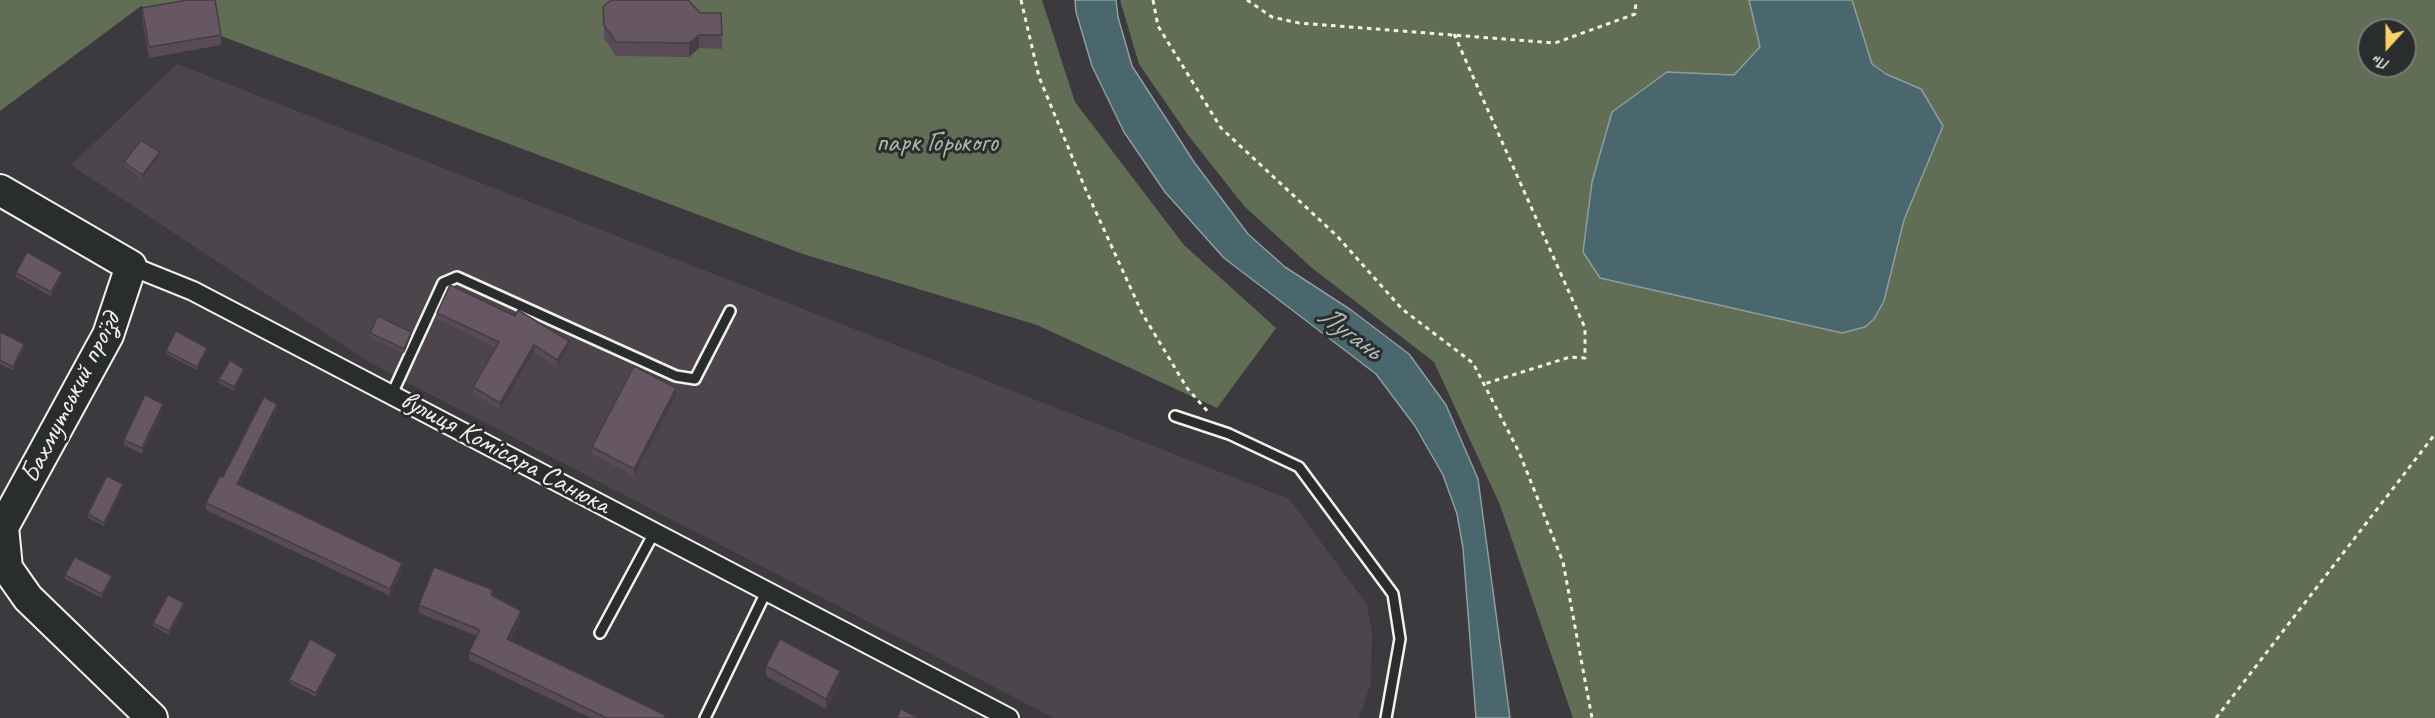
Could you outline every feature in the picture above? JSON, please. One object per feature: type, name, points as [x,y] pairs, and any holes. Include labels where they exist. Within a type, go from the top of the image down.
[{"type":"main road","name":"вулиця Комісара Санюка","points":[[0,190],[132,266]]},
{"type":"main road","name":"Бахмутський проїзд","points":[[132,266],[108,335],[3,528],[7,568],[28,598],[152,718]]},
{"type":"street","name":"вулиця Комісара Санюка","points":[[132,266],[193,291],[393,393],[1009,718]]},
{"type":"lane","points":[[393,393],[443,284],[457,277],[676,376],[686,378],[695,379],[730,311]]},
{"type":"lane","points":[[1174,416],[1229,434],[1299,467],[1393,594],[1400,639],[1386,718]]},
{"type":"lane","points":[[600,633],[655,531]]},
{"type":"lane","points":[[705,718],[767,591]]},
{"type":"path","points":[[1021,0],[1039,77],[1085,188],[1142,313],[1187,388],[1229,434]]},
{"type":"path","points":[[1153,0],[1158,26],[1221,128],[1337,236],[1402,309],[1473,363],[1519,452],[1563,562],[1592,718]]},
{"type":"path","points":[[1247,0],[1272,17],[1299,23],[1555,44],[1635,14],[1636,0]]},
{"type":"path","points":[[1454,34],[1586,328],[1586,358],[1570,357],[1484,384]]},
{"type":"path","points":[[2216,718],[2435,434]]},
{"type":"shaded area","points":[[177,64],[1289,499],[1366,603],[1372,630],[1371,683],[1359,718],[1054,718],[372,364],[71,165]]},
{"type":"green space","name":"парк Горького","points":[[0,0],[1042,0],[1075,102],[1184,245],[1276,328],[1217,408],[1037,325],[803,254],[141,6],[0,111]]},
{"type":"green space","points":[[1120,0],[2435,0],[2435,718],[1573,718],[1500,505],[1434,362],[1312,268],[1244,206],[1188,135],[1139,64]]},
{"type":"water","name":"Лугань","points":[[1075,0],[1116,0],[1118,17],[1132,66],[1194,162],[1248,234],[1285,267],[1351,310],[1409,354],[1446,405],[1478,479],[1510,718],[1476,718],[1463,548],[1457,514],[1443,475],[1415,426],[1376,374],[1224,258],[1165,192],[1124,132],[1092,66],[1076,12]]},
{"type":"water","points":[[1749,0],[1852,0],[1872,64],[1886,74],[1921,89],[1943,126],[1904,220],[1884,301],[1874,319],[1865,327],[1842,333],[1600,278],[1583,252],[1592,182],[1612,112],[1667,72],[1734,75],[1760,47]]},
{"type":"building","points":[[187,0],[215,0],[221,35],[149,47],[142,8]]},
{"type":"building","points":[[611,0],[688,0],[700,13],[721,13],[722,35],[699,35],[689,43],[616,42],[604,25],[603,7]]},
{"type":"building","points":[[141,140],[160,152],[142,175],[124,162]]},
{"type":"building","points":[[27,252],[62,272],[51,292],[16,273]]},
{"type":"building","points":[[450,285],[515,316],[518,310],[569,341],[557,360],[534,345],[500,403],[473,387],[499,342],[437,313]]},
{"type":"building","points":[[378,316],[411,332],[404,349],[370,333]]},
{"type":"building","points":[[176,331],[207,348],[197,367],[166,351]]},
{"type":"building","points":[[0,332],[24,344],[13,367],[0,360]]},
{"type":"building","points":[[230,360],[244,369],[234,387],[219,379]]},
{"type":"building","points":[[634,366],[676,388],[634,469],[592,447]]},
{"type":"building","points":[[145,395],[163,404],[142,448],[124,440]]},
{"type":"building","points":[[264,397],[277,404],[237,484],[402,563],[390,589],[206,503],[220,476],[223,477]]},
{"type":"building","points":[[107,476],[123,484],[104,523],[88,514]]},
{"type":"building","points":[[75,557],[112,576],[102,594],[65,575]]},
{"type":"building","points":[[434,567],[493,590],[491,595],[521,611],[507,639],[665,715],[664,718],[607,718],[469,652],[480,630],[419,605]]},
{"type":"building","points":[[168,595],[184,603],[169,631],[153,623]]},
{"type":"building","points":[[310,639],[337,654],[316,693],[289,680]]},
{"type":"building","points":[[780,639],[840,671],[826,699],[766,666]]},
{"type":"building","points":[[901,709],[918,718],[897,718]]}]
